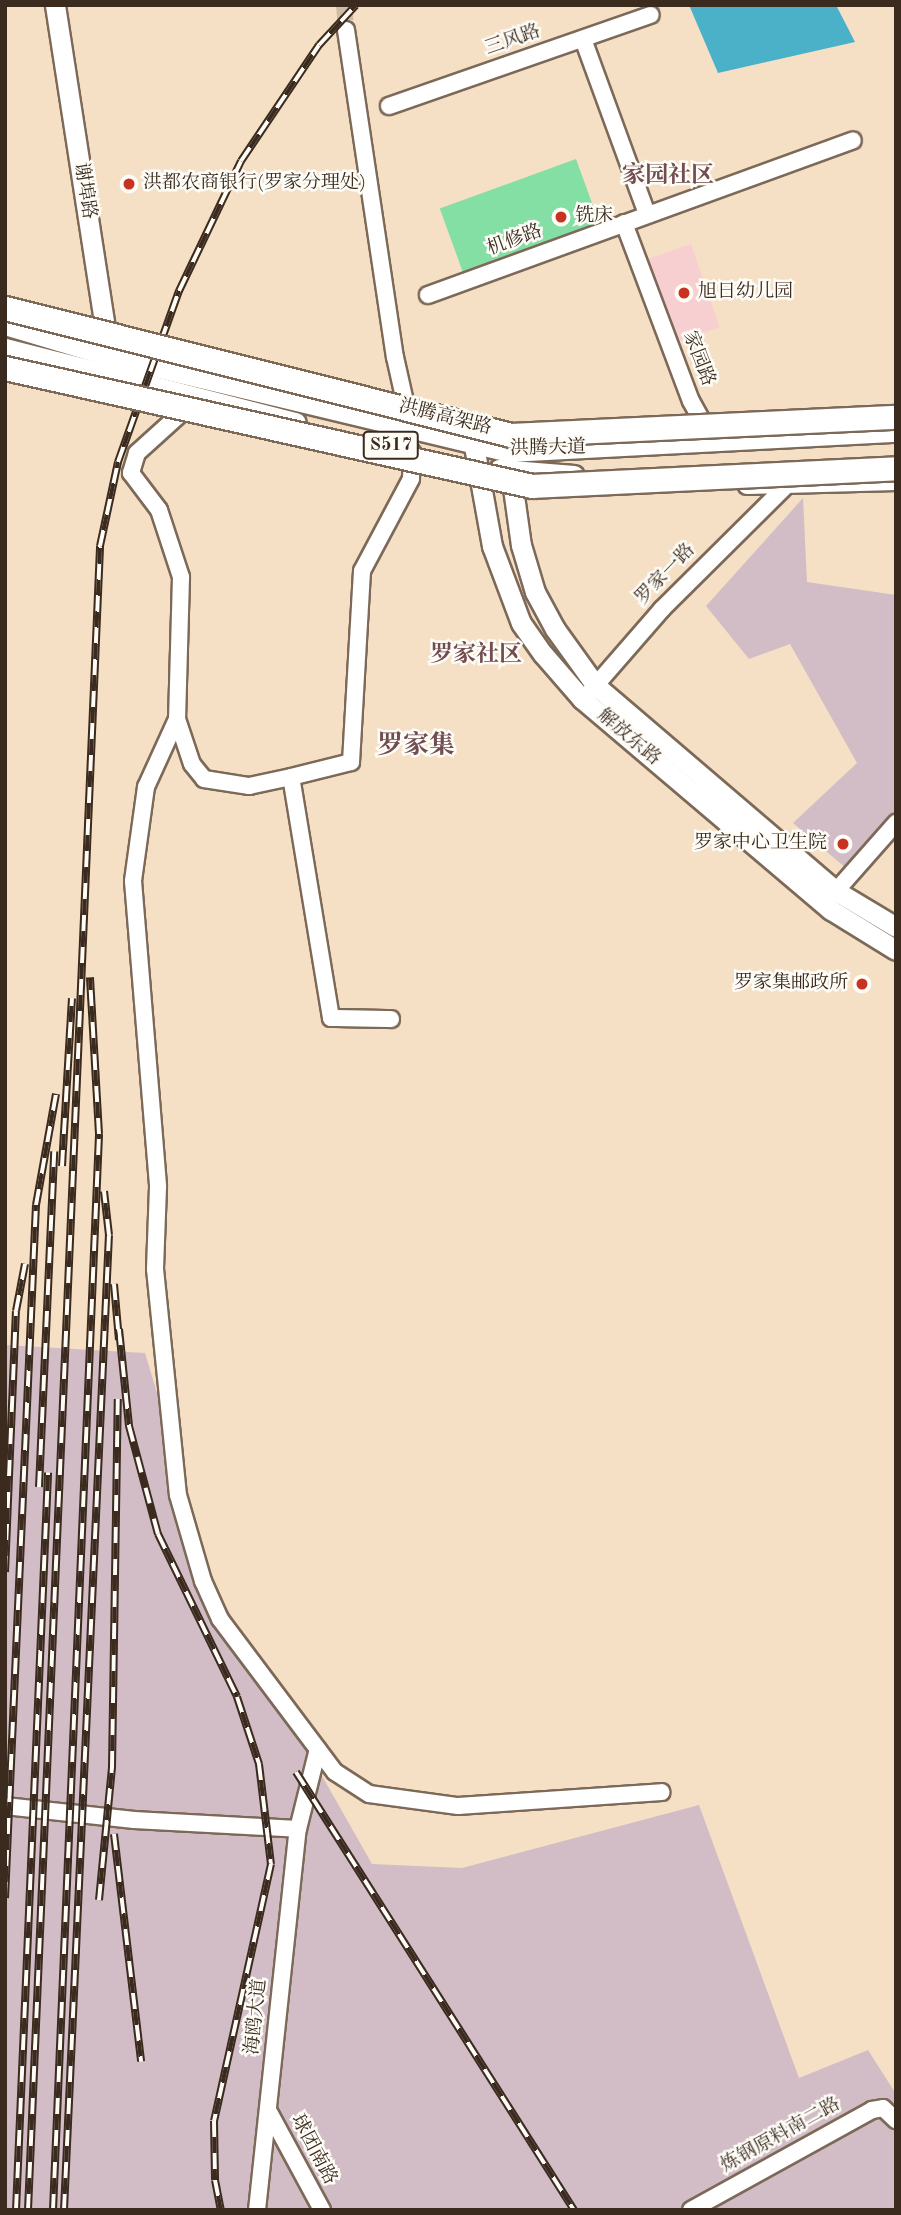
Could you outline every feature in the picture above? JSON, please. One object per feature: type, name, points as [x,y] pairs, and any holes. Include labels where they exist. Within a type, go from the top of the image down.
[{"type":"highway","name":"洪腾高架路","points":[[5,309],[511,435],[896,417]]},
{"type":"highway","points":[[5,368],[532,486],[896,468]]},
{"type":"main road","name":"谢埠路","points":[[55,5],[112,378]]},
{"type":"main road","name":"洪腾大道","points":[[5,325],[109,356],[411,429],[511,472],[786,486],[896,480]]},
{"type":"main road","name":"洪腾大道","points":[[5,348],[112,378],[412,450],[475,455],[896,432]]},
{"type":"main road","name":"解放东路","points":[[508,452],[521,545],[535,592],[589,692],[836,891],[896,927]]},
{"type":"main road","name":"解放东路","points":[[475,455],[492,546],[521,623],[589,692],[831,910],[896,950]]},
{"type":"street","name":"三风路","points":[[389,106],[651,15]]},
{"type":"street","points":[[346,30],[395,357],[411,429]]},
{"type":"street","points":[[583,38],[647,215]]},
{"type":"street","name":"机修路","points":[[428,295],[853,140]]},
{"type":"street","name":"家园路","points":[[624,223],[691,401],[709,433],[746,442]]},
{"type":"street","points":[[179,415],[137,453],[131,473],[159,510],[181,577],[177,719],[192,764],[204,779],[249,786],[351,762],[362,571],[411,479],[412,450]]},
{"type":"street","name":"罗家一路","points":[[589,692],[662,609],[786,486]]},
{"type":"street","points":[[177,719],[146,787],[133,881],[158,1187],[155,1269],[178,1495],[204,1581],[220,1619],[335,1772],[369,1794],[458,1806],[662,1792]]},
{"type":"street","points":[[291,777],[331,1018],[391,1019]]},
{"type":"street","points":[[836,891],[896,823]]},
{"type":"street","name":"海鸥大道","points":[[257,2210],[298,1829],[318,1749]]},
{"type":"street","points":[[5,1806],[135,1820],[298,1829]]},
{"type":"street","name":"炼钢原料南二路","points":[[691,2210],[872,2110],[883,2108],[894,2116]]},
{"type":"street","name":"球团南路","points":[[268,2110],[322,2210]]},
{"type":"shaded area","name":"旭日幼儿园","points":[[691,244],[720,327],[676,342],[648,259]]},
{"type":"shaded area","points":[[803,498],[807,582],[896,595],[896,831],[854,875],[793,823],[857,763],[790,644],[749,659],[706,606]]},
{"type":"shaded area","points":[[5,1345],[145,1353],[216,1589],[372,1864],[462,1868],[699,1805],[799,2078],[868,2050],[896,2094],[896,2210],[5,2210]]},
{"type":"green space","points":[[576,159],[601,227],[464,276],[440,209]]},
{"type":"water","points":[[689,5],[836,5],[855,42],[718,73]]},
{"type":"tunnel","points":[[344,5],[346,30]]},
{"type":"railway","points":[[28,2210],[100,546],[118,462],[179,291],[241,161],[319,45],[356,5]]},
{"type":"railway","points":[[53,2210],[99,1134],[90,977]]},
{"type":"railway","points":[[62,1166],[72,998]]},
{"type":"railway","points":[[5,1898],[36,1205],[56,1094]]},
{"type":"railway","points":[[39,1487],[54,1151]]},
{"type":"railway","points":[[64,2210],[109,1235],[104,1191]]},
{"type":"railway","points":[[5,1572],[16,1311],[25,1264]]},
{"type":"railway","points":[[114,1284],[119,1340]]},
{"type":"railway","points":[[119,1329],[129,1426],[158,1534],[237,1697],[259,1764],[271,1864],[214,2121],[215,2180],[221,2210]]},
{"type":"railway","points":[[99,1900],[112,1767],[118,1399]]},
{"type":"railway","points":[[16,2210],[48,1473]]},
{"type":"railway","points":[[296,1772],[574,2210]]},
{"type":"railway","points":[[114,1834],[141,2061]]},
{"type":"place","name":"洪都农商银行(罗家分理处)","points":[[129,184]]},
{"type":"place","name":"铣床","points":[[561,217]]},
{"type":"place","name":"旭日幼儿园","points":[[684,293]]},
{"type":"place","name":"罗家中心卫生院","points":[[843,844]]},
{"type":"place","name":"罗家集邮政所","points":[[862,984]]},
{"type":"district","name":"家园社区","points":[[668,176]]},
{"type":"district","name":"罗家社区","points":[[476,655]]},
{"type":"district","name":"罗家集","points":[[416,747]]}]
